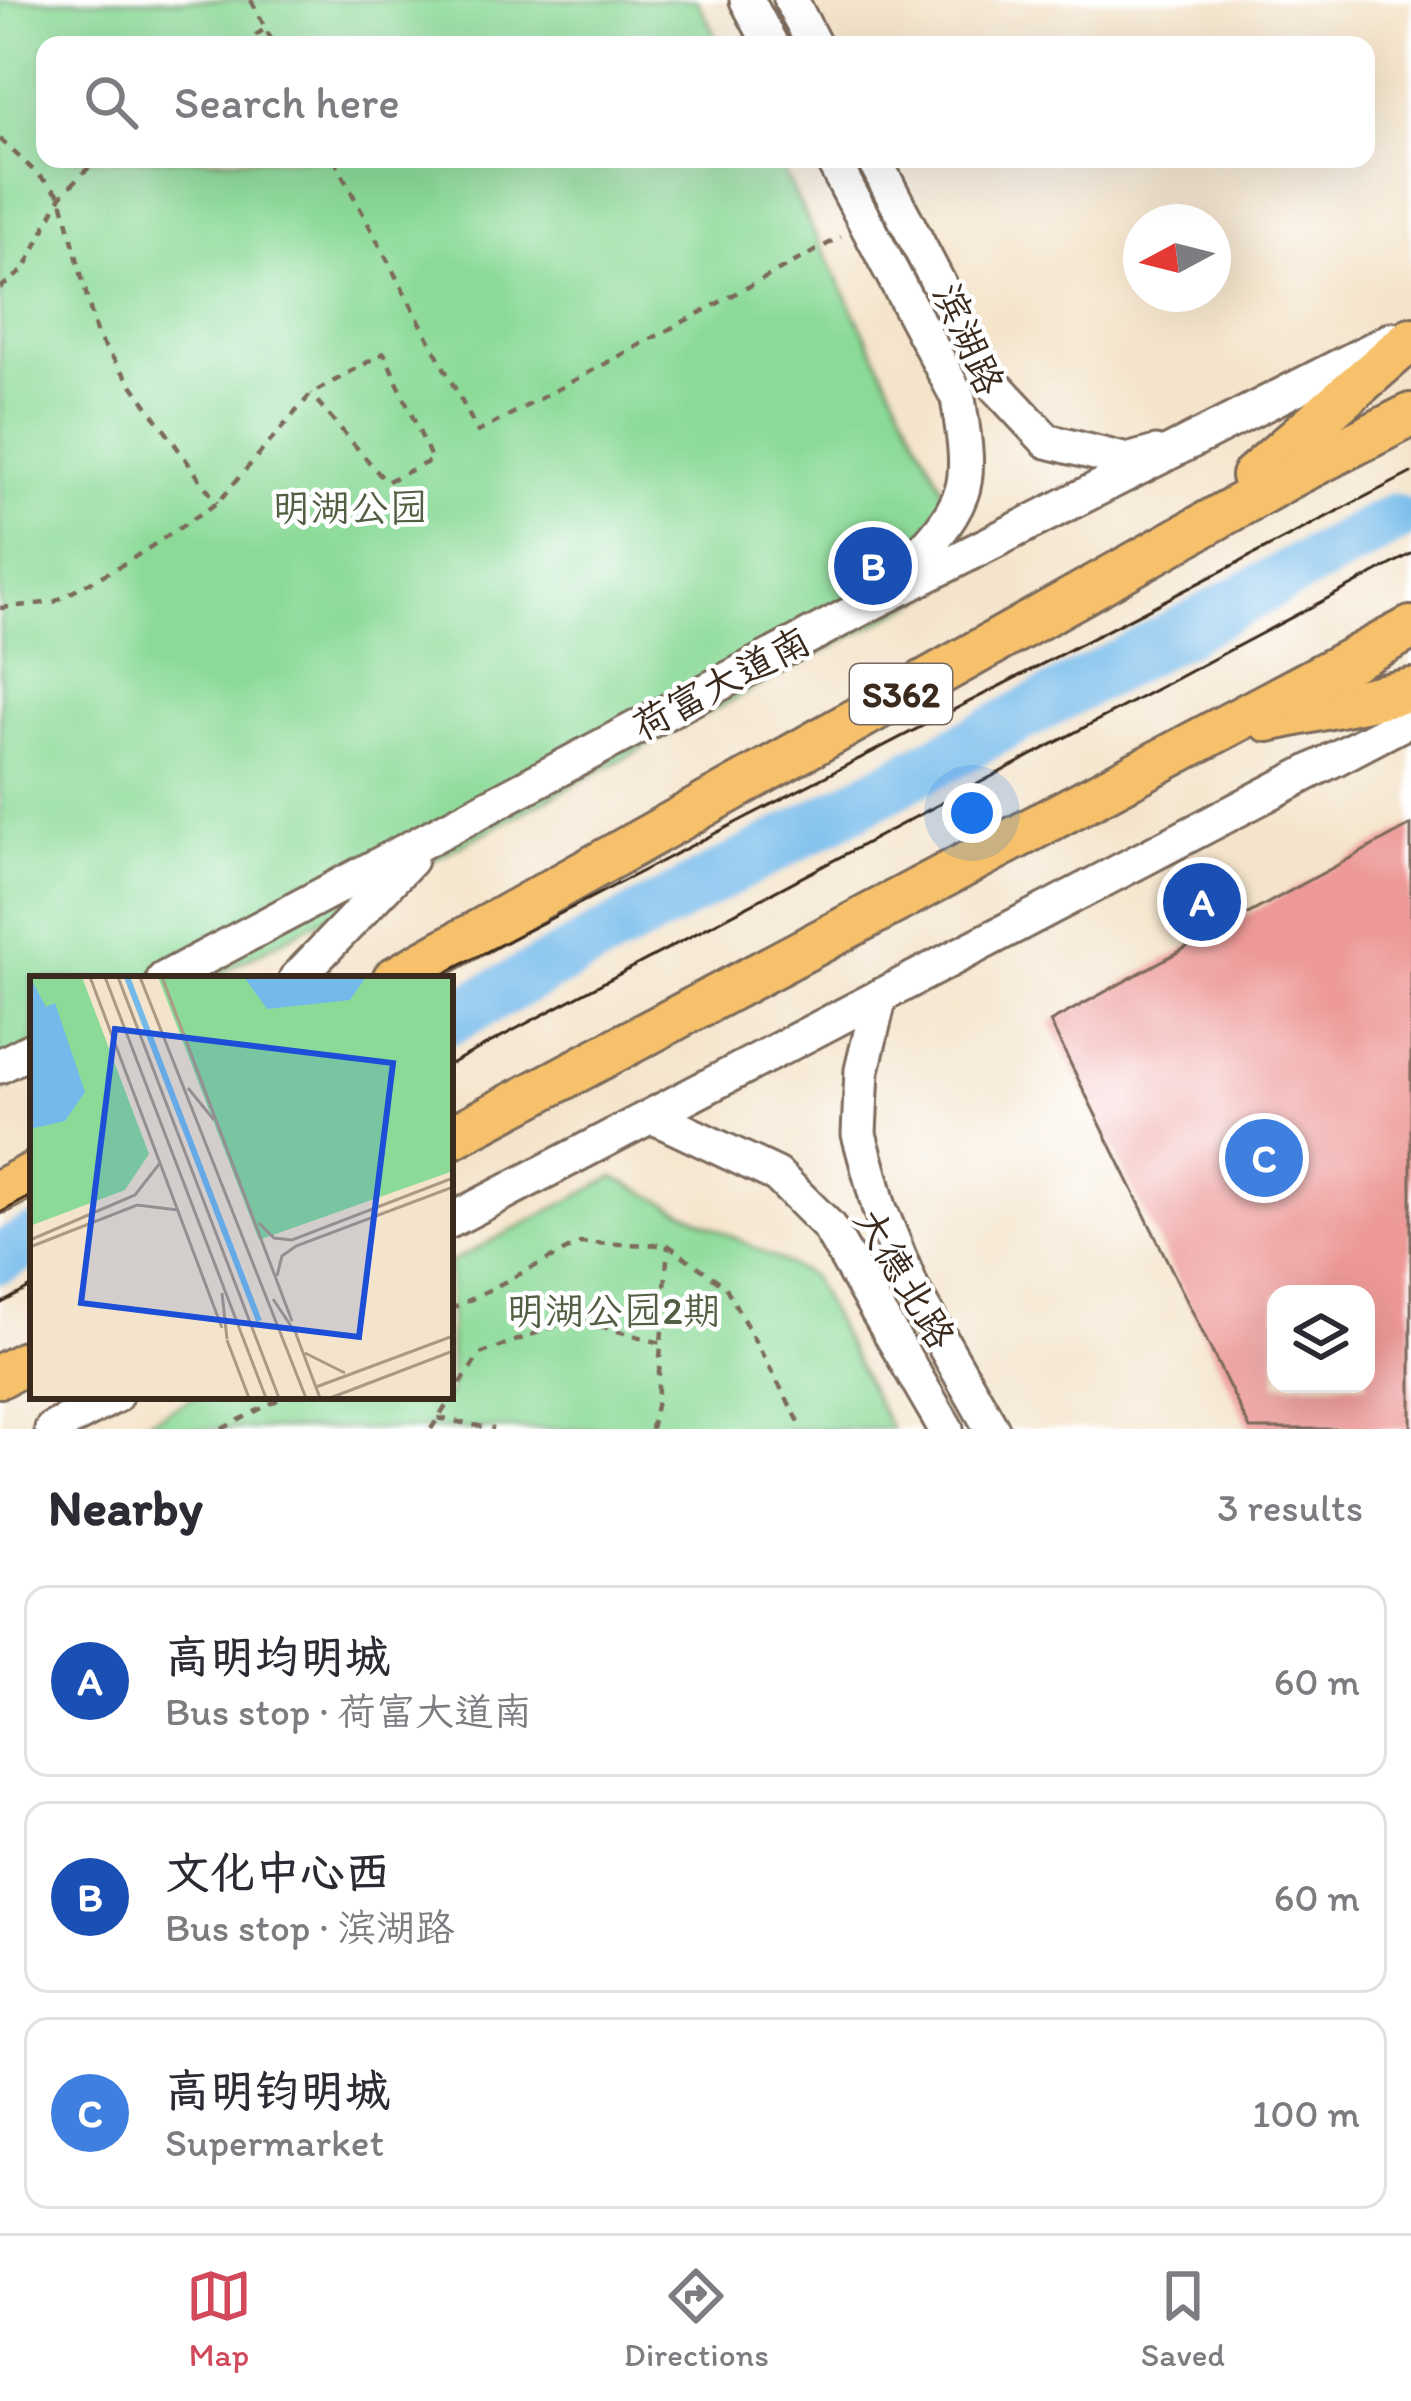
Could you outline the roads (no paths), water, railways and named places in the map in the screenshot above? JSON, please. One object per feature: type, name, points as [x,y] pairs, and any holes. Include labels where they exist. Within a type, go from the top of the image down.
[{"type":"main road","points":[[1185,536],[1411,335]]},
{"type":"main road","name":"S362","points":[[399,976],[1185,536],[1411,415]]},
{"type":"main road","points":[[453,1136],[1411,628]]},
{"type":"main road","points":[[1214,732],[1411,690]]},
{"type":"main road","points":[[0,1191],[30,1176]]},
{"type":"main road","points":[[0,1376],[30,1361]]},
{"type":"street","points":[[747,0],[766,36]]},
{"type":"street","points":[[791,0],[809,36]]},
{"type":"street","name":"滨湖路","points":[[837,168],[958,398],[964,440],[963,492],[933,540],[866,606]]},
{"type":"street","name":"滨湖路","points":[[879,168],[987,377],[1047,441],[1127,461],[1198,441]]},
{"type":"street","name":"荷富大道南","points":[[170,976],[866,606],[1411,335]]},
{"type":"street","points":[[453,1219],[1411,718]]},
{"type":"street","points":[[299,976],[431,837]]},
{"type":"street","points":[[880,996],[862,1070],[859,1134],[879,1208],[912,1289],[992,1429]]},
{"type":"street","points":[[0,1066],[30,1051]]},
{"type":"street","name":"大德北路","points":[[652,1116],[776,1175],[828,1226],[946,1429]]},
{"type":"street","points":[[52,1429],[110,1399]]},
{"type":"waterway","points":[[453,1017],[1394,519]]},
{"type":"waterway","points":[[0,1258],[30,1242]]},
{"type":"tram line","points":[[440,976],[1411,473]]},
{"type":"tram line","points":[[453,1062],[1411,554]]},
{"type":"tram line","points":[[0,1213],[30,1197]]},
{"type":"tram line","points":[[0,1304],[30,1288]]},
{"type":"place","name":"文化中心西","points":[[873,566]]},
{"type":"place","name":"高明均明城","points":[[1202,902]]},
{"type":"place","name":"高明钧明城","points":[[1264,1158]]},
{"type":"park label","name":"明湖公园","points":[[350,507]]},
{"type":"park label","name":"明湖公园2期","points":[[614,1310]]}]
